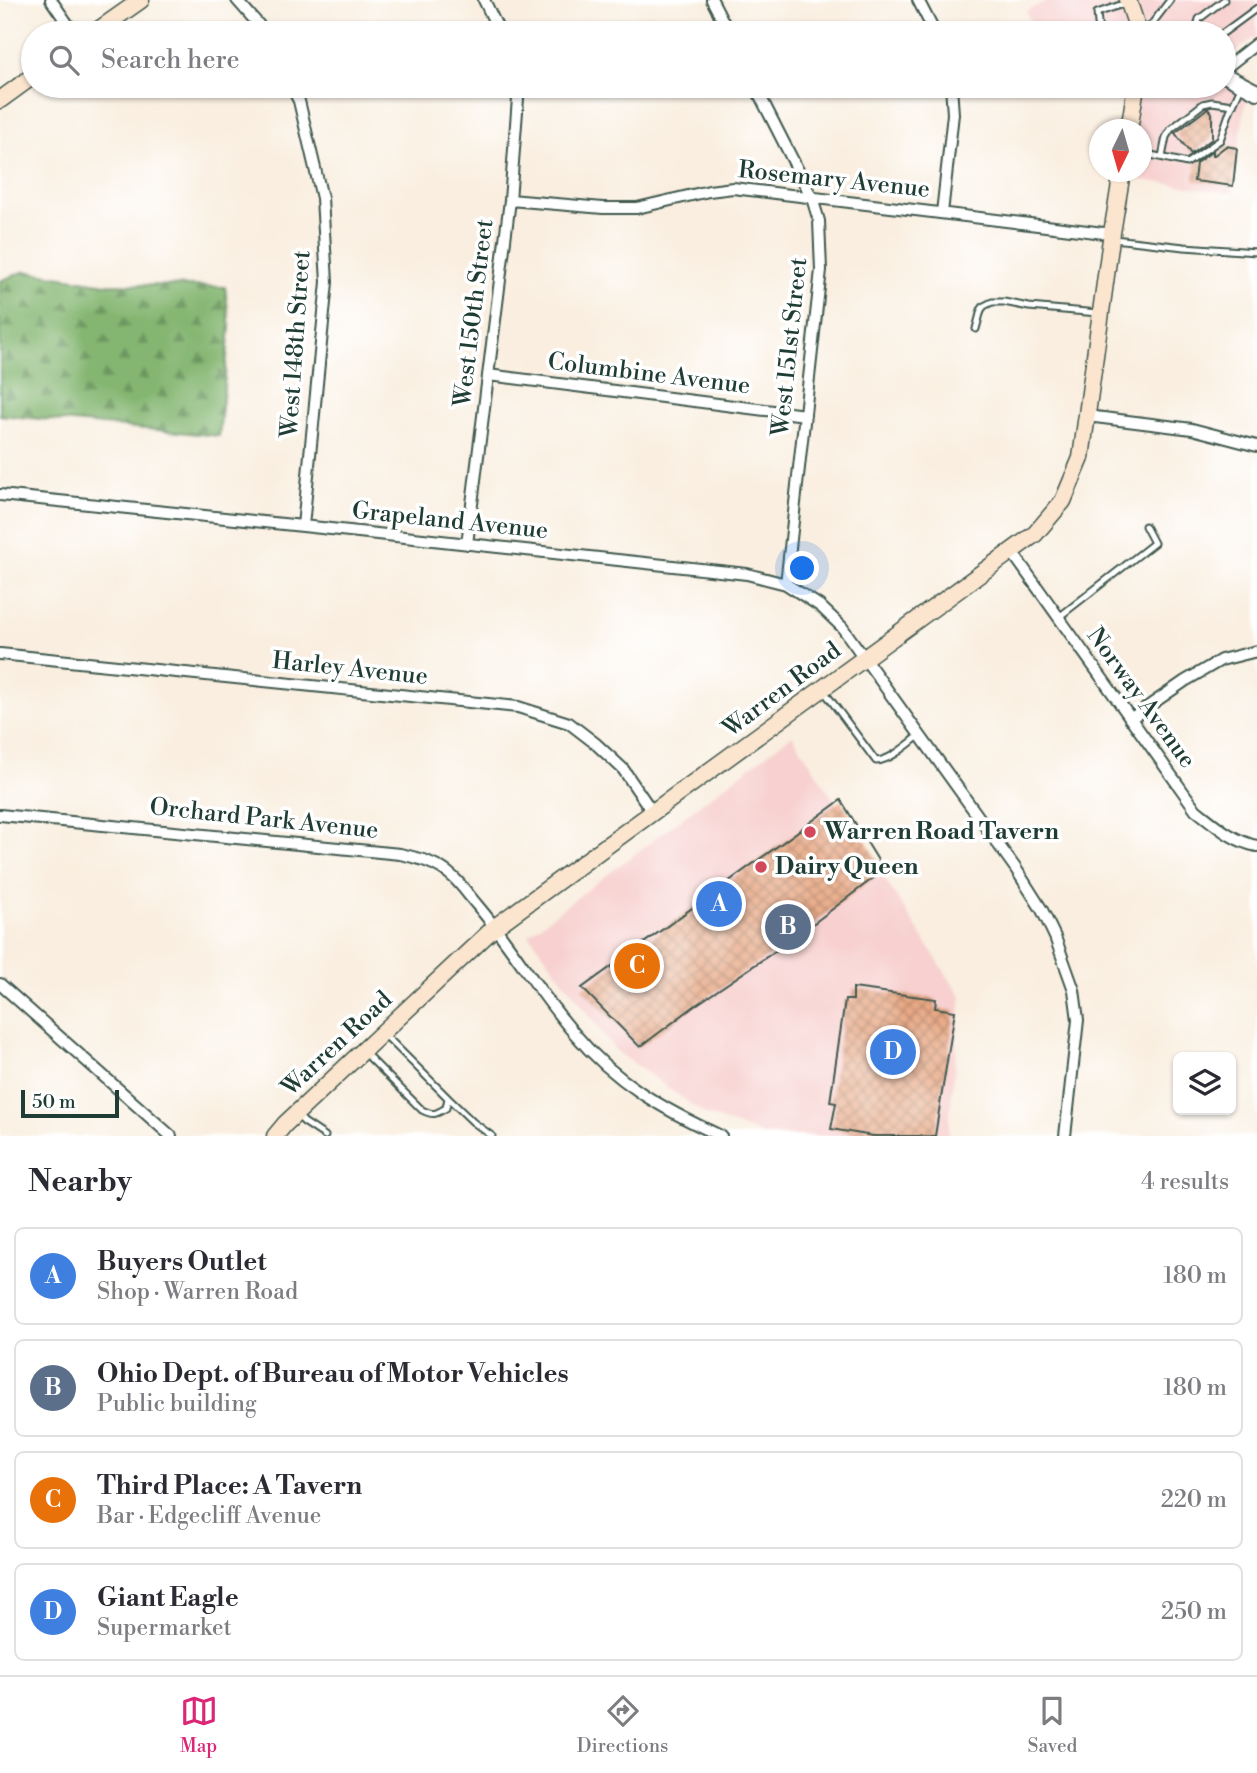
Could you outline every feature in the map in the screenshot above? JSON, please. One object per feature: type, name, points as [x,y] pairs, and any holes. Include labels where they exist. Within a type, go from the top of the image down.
[{"type":"main road","points":[[111,21],[141,0]]},
{"type":"main road","points":[[1128,1],[1135,21]]},
{"type":"main road","points":[[0,100],[21,85]]},
{"type":"main road","points":[[1131,119],[1134,98]]},
{"type":"main road","name":"Warren Road","points":[[275,1136],[495,927],[1035,534],[1063,501],[1081,458],[1120,182]]},
{"type":"street","points":[[51,0],[66,21]]},
{"type":"street","points":[[237,0],[255,21]]},
{"type":"street","points":[[484,0],[494,21]]},
{"type":"street","points":[[712,0],[723,21]]},
{"type":"street","points":[[918,0],[929,21]]},
{"type":"street","points":[[1236,60],[1257,43]]},
{"type":"street","points":[[1236,81],[1257,92]]},
{"type":"street","name":"West 148th Street","points":[[297,98],[322,198],[327,282],[303,526]]},
{"type":"street","name":"West 150th Street","points":[[467,544],[510,200],[518,98]]},
{"type":"street","name":"West 151st Street","points":[[761,98],[812,198],[819,221],[821,270],[786,584]]},
{"type":"street","points":[[942,213],[953,114],[952,98]]},
{"type":"street","name":"Rosemary Avenue","points":[[510,200],[636,208],[733,188],[1112,236]]},
{"type":"street","name":"Columbine Avenue","points":[[488,375],[804,415]]},
{"type":"street","points":[[1087,416],[1192,429],[1257,446]]},
{"type":"street","name":"Grapeland Avenue","points":[[0,495],[747,574],[786,584],[820,606],[842,627],[1016,869],[1042,910],[1074,990],[1078,1020],[1065,1136]]},
{"type":"street","name":"Norway Avenue","points":[[1012,552],[1196,810],[1226,833],[1257,846]]},
{"type":"street","points":[[1130,719],[1221,660],[1257,651]]},
{"type":"street","name":"Harley Avenue","points":[[0,654],[518,707],[569,723],[595,743],[624,769],[653,813]]},
{"type":"street","name":"Orchard Park Avenue","points":[[0,815],[400,854],[425,860],[452,876],[495,927],[574,1034],[608,1069],[672,1113],[721,1136]]},
{"type":"street","points":[[0,984],[171,1136]]},
{"type":"lane","points":[[1154,21],[1170,0]]},
{"type":"lane","points":[[1198,21],[1224,0]]},
{"type":"lane","points":[[1098,21],[1097,13],[1128,1]]},
{"type":"lane","points":[[1236,23],[1257,8]]},
{"type":"lane","points":[[1152,155],[1187,163],[1220,140],[1243,85]]},
{"type":"lane","points":[[1161,157],[1171,129],[1203,104],[1212,102],[1233,105]]},
{"type":"lane","points":[[1112,236],[1184,247],[1257,252]]},
{"type":"lane","points":[[976,329],[981,310],[992,302],[1101,313]]},
{"type":"lane","points":[[1058,618],[1154,543],[1145,526]]},
{"type":"lane","points":[[822,688],[876,761],[888,757],[919,736]]},
{"type":"lane","points":[[383,1032],[473,1122],[492,1136]]},
{"type":"lane","points":[[363,1051],[422,1110],[436,1114],[446,1108],[449,1098]]},
{"type":"lane","points":[[296,1114],[325,1136]]},
{"type":"shaded area","points":[[1049,0],[1133,0],[1135,4],[1140,0],[1257,0],[1257,36],[1236,51],[1236,21],[1030,21],[1026,11]]},
{"type":"shaded area","points":[[1236,72],[1249,79],[1232,193],[1152,181],[1152,119],[1122,119],[1125,98],[1236,98]]},
{"type":"shaded area","points":[[792,735],[961,997],[948,1136],[766,1136],[706,1115],[615,1050],[529,934]]},
{"type":"green space","points":[[25,271],[106,284],[225,287],[230,327],[219,436],[0,415],[0,281]]},
{"type":"building","points":[[1208,108],[1212,113],[1212,139],[1191,154],[1175,133]]},
{"type":"building","points":[[1226,146],[1237,148],[1233,186],[1194,181],[1196,163],[1213,151],[1213,156]]},
{"type":"building","points":[[841,800],[884,870],[793,939],[640,1047],[582,988]]},
{"type":"building","points":[[853,988],[936,999],[935,1008],[955,1011],[935,1136],[873,1136],[831,1129],[836,1103],[830,1102],[845,1000],[853,1000]]},
{"type":"place","name":"Warren Road Tavern","points":[[810,832]]},
{"type":"place","name":"Dairy Queen","points":[[761,867]]},
{"type":"place","name":"Buyers Outlet","points":[[719,904]]},
{"type":"place","name":"Ohio Dept. of Bureau of Motor Vehicles","points":[[788,927]]},
{"type":"place","name":"Third Place: A Tavern","points":[[637,966]]},
{"type":"place","name":"Giant Eagle","points":[[893,1052]]}]
